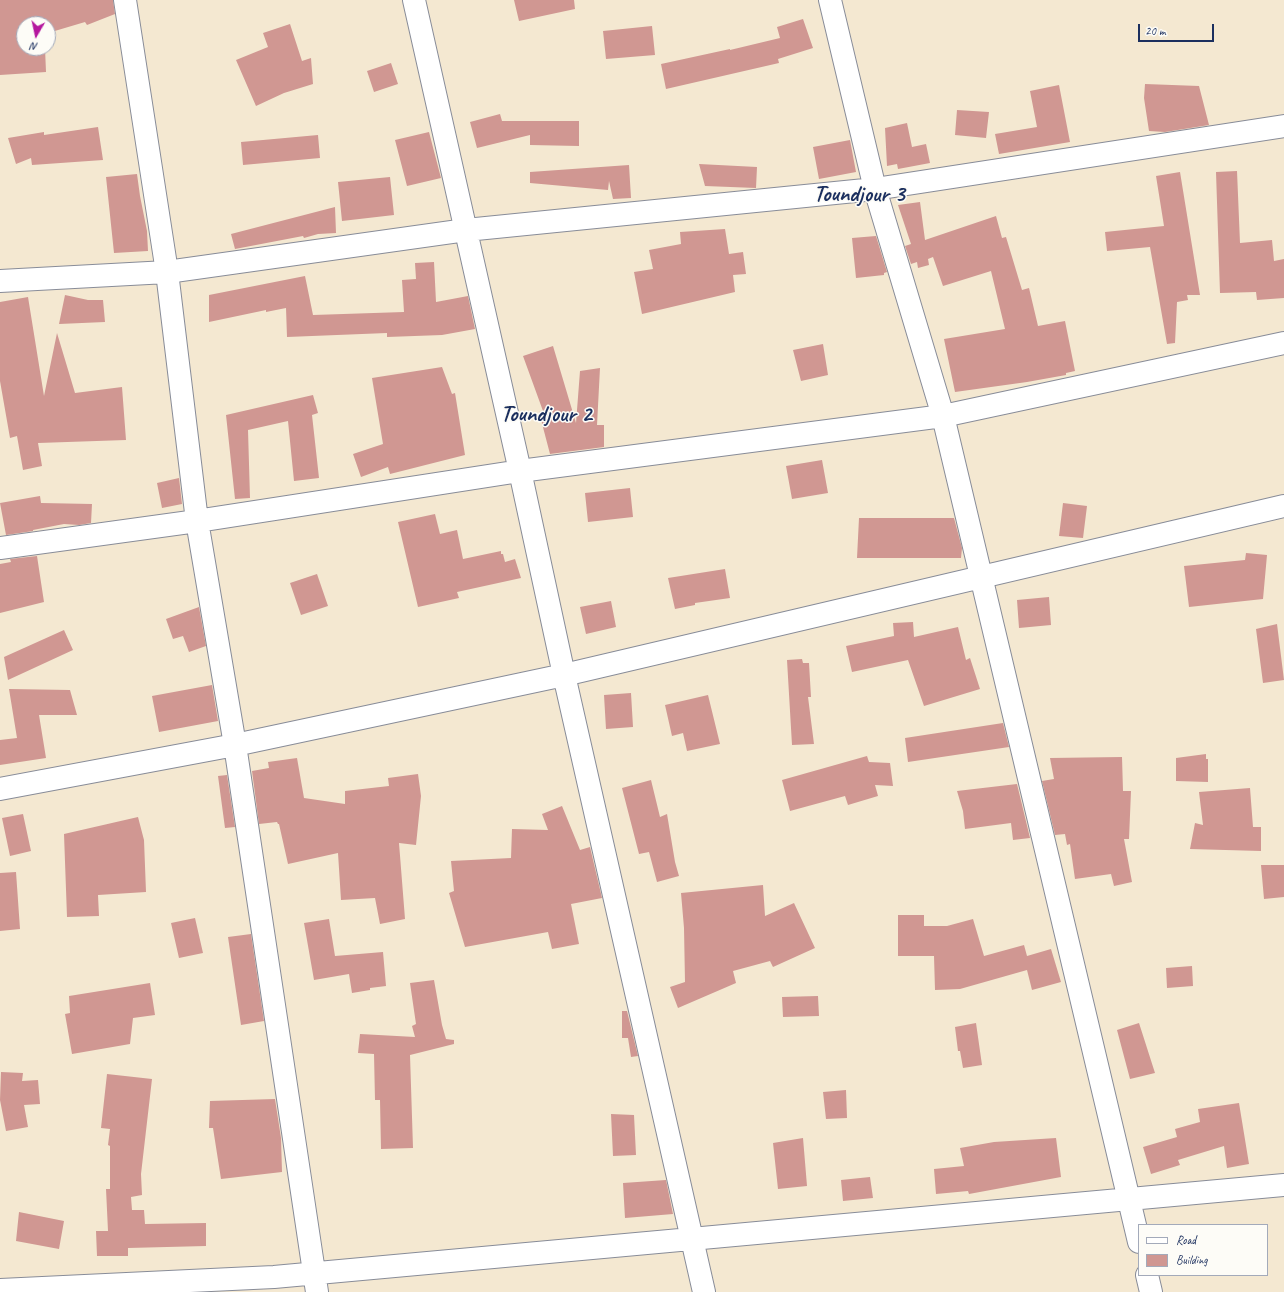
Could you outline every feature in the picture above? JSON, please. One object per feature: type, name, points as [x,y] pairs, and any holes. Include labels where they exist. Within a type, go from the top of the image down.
[{"type":"street","points":[[125,0],[167,272],[197,521],[235,745],[316,1283]]},
{"type":"street","points":[[414,0],[564,675],[704,1292]]},
{"type":"street","points":[[830,0],[875,189],[943,416],[1138,1238]]},
{"type":"street","points":[[0,281],[167,272],[466,230],[875,189],[1284,126]]},
{"type":"street","points":[[0,548],[197,521],[520,472],[943,416],[1284,343]]},
{"type":"street","points":[[0,789],[235,745],[564,675],[1284,506]]},
{"type":"street","points":[[0,1290],[274,1277],[316,1283],[693,1239],[1284,1185]]},
{"type":"street","points":[[1147,1276],[1151,1292]]},
{"type":"building","points":[[0,0],[113,0],[115,14],[87,25],[85,22],[56,31],[56,16],[16,16],[16,56],[45,56],[46,72],[0,75]]},
{"type":"building","points":[[514,0],[574,0],[575,9],[519,21]]},
{"type":"building","points":[[803,19],[813,48],[778,59],[779,63],[666,89],[661,64],[780,38],[777,27]]},
{"type":"building","points":[[290,24],[302,61],[311,58],[313,84],[284,93],[256,106],[236,60],[268,47],[263,33]]},
{"type":"building","points":[[652,26],[655,55],[606,59],[603,31]]},
{"type":"building","points":[[391,63],[398,84],[374,92],[367,71]]},
{"type":"building","points":[[1145,84],[1199,86],[1209,125],[1165,132],[1149,131],[1144,98]]},
{"type":"building","points":[[1059,85],[1070,142],[999,154],[995,134],[1037,127],[1030,91]]},
{"type":"building","points":[[957,110],[989,112],[986,138],[955,135]]},
{"type":"building","points":[[500,114],[502,121],[579,121],[579,146],[530,145],[530,135],[477,148],[470,122]]},
{"type":"building","points":[[907,123],[912,147],[926,144],[930,163],[898,169],[897,164],[887,166],[885,128]]},
{"type":"building","points":[[98,127],[103,160],[32,165],[31,158],[16,164],[8,138],[44,132],[44,135]]},
{"type":"building","points":[[429,132],[441,178],[407,186],[395,140]]},
{"type":"building","points":[[318,135],[320,158],[243,165],[241,142]]},
{"type":"building","points":[[850,140],[856,172],[819,179],[813,147]]},
{"type":"building","points":[[699,164],[757,167],[756,188],[705,186]]},
{"type":"building","points":[[629,165],[631,198],[613,199],[609,181],[608,190],[530,183],[530,172]]},
{"type":"building","points":[[1237,171],[1240,243],[1272,240],[1274,261],[1284,259],[1284,298],[1257,300],[1256,292],[1220,293],[1216,172]]},
{"type":"building","points":[[1180,172],[1200,295],[1187,295],[1188,300],[1177,302],[1175,343],[1167,344],[1150,247],[1107,251],[1105,232],[1164,226],[1156,176]]},
{"type":"building","points":[[137,174],[147,231],[148,251],[114,253],[106,177]]},
{"type":"building","points":[[390,177],[394,215],[342,221],[338,182]]},
{"type":"building","points":[[920,202],[925,240],[996,216],[1002,238],[1006,237],[1022,290],[1029,288],[1038,326],[1065,321],[1075,371],[1066,373],[1066,375],[1027,382],[955,392],[944,339],[1005,329],[991,271],[943,286],[933,257],[928,259],[929,265],[918,268],[917,262],[911,264],[905,246],[911,244],[898,205]]},
{"type":"building","points":[[335,207],[336,233],[318,234],[304,238],[303,236],[235,249],[231,234]]},
{"type":"building","points":[[725,229],[729,254],[743,252],[746,274],[733,275],[735,292],[642,314],[634,272],[653,269],[649,250],[681,244],[680,232]]},
{"type":"building","points":[[876,236],[887,272],[884,273],[884,275],[856,278],[852,238]]},
{"type":"building","points":[[434,262],[436,302],[468,296],[475,329],[442,335],[387,337],[387,333],[287,337],[286,308],[266,312],[266,310],[209,322],[209,295],[305,276],[313,315],[404,312],[402,280],[416,279],[415,263]]},
{"type":"building","points":[[65,295],[88,300],[103,300],[105,322],[59,324]]},
{"type":"building","points":[[28,297],[44,396],[57,333],[75,393],[122,387],[126,440],[38,443],[42,466],[23,470],[17,436],[10,438],[0,381],[0,302]]},
{"type":"building","points":[[823,344],[828,375],[801,381],[793,350]]},
{"type":"building","points":[[553,346],[576,423],[580,371],[600,368],[597,425],[604,425],[604,447],[550,454],[539,412],[543,411],[523,356]]},
{"type":"building","points":[[442,367],[452,394],[455,393],[465,455],[390,474],[388,467],[361,477],[353,454],[383,444],[372,378]]},
{"type":"building","points":[[313,395],[318,413],[312,415],[319,478],[294,481],[288,421],[248,430],[250,498],[235,499],[226,415]]},
{"type":"building","points":[[822,460],[828,493],[792,499],[786,466]]},
{"type":"building","points":[[179,478],[182,504],[162,508],[157,483]]},
{"type":"building","points":[[630,488],[633,517],[588,522],[585,493]]},
{"type":"building","points":[[40,496],[41,503],[92,504],[91,523],[79,525],[64,524],[6,535],[0,503]]},
{"type":"building","points":[[1063,503],[1087,506],[1083,538],[1059,536]]},
{"type":"building","points":[[435,514],[440,534],[457,530],[463,559],[501,551],[505,562],[515,559],[521,578],[457,592],[459,598],[418,607],[398,522]]},
{"type":"building","points":[[859,518],[954,518],[962,548],[961,558],[857,558]]},
{"type":"building","points":[[1246,553],[1267,555],[1263,599],[1189,607],[1184,566],[1245,560]]},
{"type":"building","points":[[37,556],[44,602],[0,613],[0,564],[11,562],[10,559]]},
{"type":"building","points":[[725,569],[730,598],[695,603],[695,605],[675,609],[668,578]]},
{"type":"building","points":[[317,574],[328,606],[301,615],[290,583]]},
{"type":"building","points":[[1049,597],[1051,625],[1019,628],[1017,600]]},
{"type":"building","points":[[611,601],[616,627],[586,634],[580,607]]},
{"type":"building","points":[[199,607],[206,646],[189,652],[183,636],[173,639],[166,619]]},
{"type":"building","points":[[913,622],[914,637],[958,627],[966,660],[970,658],[980,689],[924,706],[908,660],[852,672],[846,646],[894,636],[893,623]]},
{"type":"building","points":[[1277,624],[1284,680],[1263,683],[1256,629]]},
{"type":"building","points":[[64,630],[73,650],[8,680],[4,657]]},
{"type":"building","points":[[802,659],[803,663],[809,663],[811,697],[808,697],[814,744],[792,745],[787,660]]},
{"type":"building","points":[[212,685],[218,721],[159,732],[152,696]]},
{"type":"building","points":[[9,689],[70,690],[77,715],[39,715],[46,758],[0,765],[0,740],[17,738]]},
{"type":"building","points":[[631,693],[633,727],[606,729],[604,695]]},
{"type":"building","points":[[708,695],[720,744],[687,751],[683,733],[672,736],[665,705]]},
{"type":"building","points":[[1003,723],[1009,747],[908,762],[905,738]]},
{"type":"building","points":[[1206,754],[1206,759],[1208,759],[1208,782],[1176,781],[1176,758]]},
{"type":"building","points":[[867,756],[869,762],[890,763],[893,786],[875,785],[878,796],[848,805],[845,796],[790,811],[782,780]]},
{"type":"building","points":[[1122,757],[1123,791],[1131,791],[1129,839],[1124,839],[1132,882],[1114,886],[1111,874],[1075,879],[1070,844],[1067,845],[1065,834],[1055,835],[1042,781],[1054,779],[1050,758]]},
{"type":"building","points":[[297,758],[304,798],[345,804],[345,791],[389,786],[388,778],[418,774],[421,796],[416,845],[399,843],[405,919],[380,924],[375,898],[341,900],[338,853],[288,864],[279,824],[277,822],[259,824],[252,771],[269,768],[268,762]]},
{"type":"building","points":[[227,775],[235,827],[225,828],[218,776]]},
{"type":"building","points":[[651,780],[660,817],[667,814],[675,862],[679,876],[657,882],[649,852],[639,854],[622,788]]},
{"type":"building","points":[[1017,784],[1030,838],[1013,840],[1011,823],[965,829],[963,811],[957,791]]},
{"type":"building","points":[[1250,788],[1253,827],[1261,827],[1261,851],[1190,849],[1195,823],[1203,825],[1199,792]]},
{"type":"building","points":[[562,806],[580,850],[590,847],[602,898],[571,904],[579,944],[552,949],[548,932],[465,947],[449,893],[454,891],[451,861],[511,858],[512,829],[548,830],[542,814]]},
{"type":"building","points":[[23,814],[31,851],[10,856],[2,818]]},
{"type":"building","points":[[138,817],[144,840],[146,892],[98,895],[99,916],[67,917],[64,834]]},
{"type":"building","points":[[1261,865],[1284,865],[1284,897],[1264,899]]},
{"type":"building","points":[[16,872],[20,929],[0,931],[0,873]]},
{"type":"building","points":[[763,885],[765,916],[794,903],[815,948],[773,967],[770,961],[733,971],[736,983],[678,1008],[670,987],[685,982],[684,928],[681,893]]},
{"type":"building","points":[[898,915],[924,915],[924,926],[947,926],[973,919],[984,956],[1024,945],[1027,956],[1051,949],[1061,982],[1032,990],[1027,970],[960,989],[935,990],[934,956],[898,956]]},
{"type":"building","points":[[195,918],[203,953],[179,958],[171,923]]},
{"type":"building","points":[[329,919],[335,956],[383,952],[386,986],[370,988],[370,990],[352,993],[349,974],[314,980],[304,923]]},
{"type":"building","points":[[251,934],[264,1021],[241,1025],[228,937]]},
{"type":"building","points":[[1192,966],[1193,986],[1167,988],[1166,968]]},
{"type":"building","points":[[434,980],[446,1039],[454,1040],[454,1044],[410,1055],[413,1148],[381,1149],[380,1100],[375,1100],[374,1054],[358,1053],[360,1034],[415,1037],[412,1026],[416,1024],[410,983]]},
{"type":"building","points":[[150,983],[155,1015],[133,1018],[130,1044],[72,1054],[65,1014],[70,1013],[69,996]]},
{"type":"building","points":[[818,996],[819,1016],[783,1017],[782,997]]},
{"type":"building","points":[[622,1011],[627,1011],[638,1056],[631,1057],[628,1038],[622,1038]]},
{"type":"building","points":[[976,1023],[982,1065],[963,1068],[960,1051],[958,1051],[955,1027]]},
{"type":"building","points":[[1139,1023],[1155,1073],[1130,1079],[1117,1030]]},
{"type":"building","points":[[1,1072],[23,1073],[22,1081],[38,1080],[40,1104],[24,1105],[28,1127],[6,1131],[0,1100]]},
{"type":"building","points":[[107,1074],[152,1079],[141,1174],[142,1195],[131,1197],[132,1210],[144,1210],[145,1224],[206,1223],[206,1246],[128,1248],[128,1256],[97,1256],[96,1231],[108,1231],[106,1189],[110,1189],[110,1146],[108,1145],[110,1129],[101,1128]]},
{"type":"building","points":[[846,1090],[847,1118],[826,1119],[823,1092]]},
{"type":"building","points":[[275,1099],[281,1138],[282,1172],[221,1179],[213,1128],[209,1128],[210,1101]]},
{"type":"building","points":[[1239,1103],[1249,1164],[1227,1168],[1224,1146],[1178,1160],[1180,1165],[1151,1174],[1143,1147],[1177,1137],[1175,1129],[1200,1122],[1198,1109]]},
{"type":"building","points":[[611,1114],[634,1115],[636,1155],[613,1156]]},
{"type":"building","points":[[803,1138],[807,1186],[778,1189],[773,1143]]},
{"type":"building","points":[[1056,1138],[1061,1177],[969,1194],[968,1191],[936,1194],[934,1169],[964,1166],[960,1148],[994,1142]]},
{"type":"building","points":[[870,1177],[873,1198],[843,1201],[841,1180]]},
{"type":"building","points":[[666,1180],[673,1214],[625,1218],[623,1183]]},
{"type":"building","points":[[19,1212],[64,1221],[59,1249],[16,1241]]},
{"type":"district","name":"Toundjour 3","points":[[859,195]]},
{"type":"district","name":"Toundjour 2","points":[[546,415]]}]
